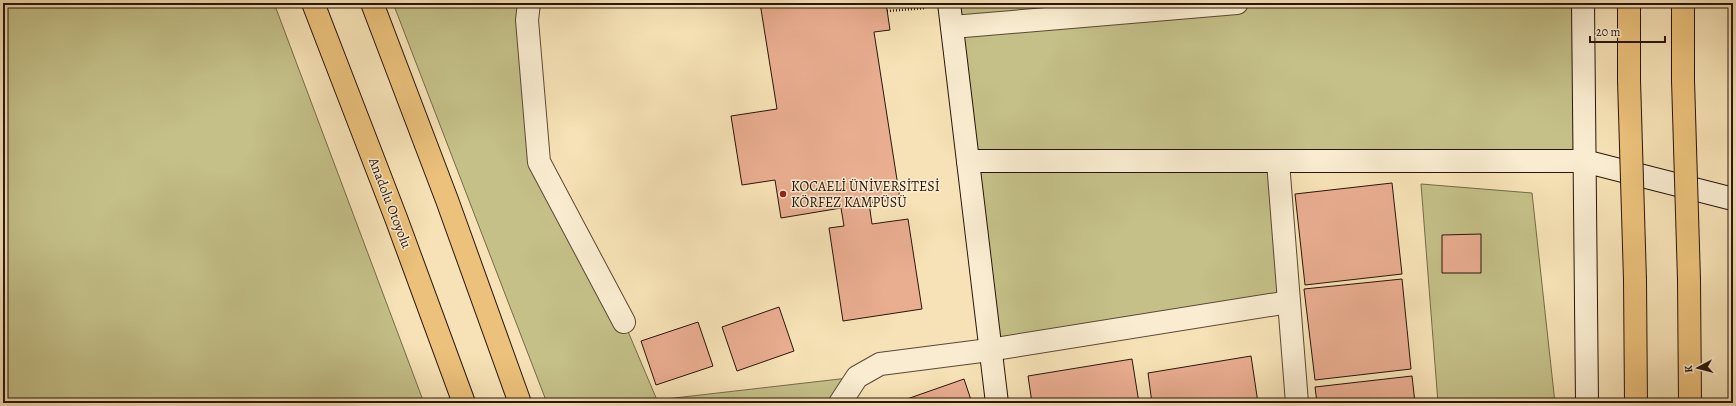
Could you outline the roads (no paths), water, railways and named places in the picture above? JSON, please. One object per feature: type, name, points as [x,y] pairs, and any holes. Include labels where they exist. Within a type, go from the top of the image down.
[{"type":"highway","name":"Anadolu Otoyolu","points":[[313,3],[393,211],[464,403]]},
{"type":"highway","points":[[372,3],[444,193],[520,403]]},
{"type":"highway","points":[[1629,3],[1629,80],[1635,280],[1636,403]]},
{"type":"highway","points":[[1684,3],[1683,80],[1689,280],[1690,403]]},
{"type":"main road","points":[[529,3],[526,20],[539,162],[624,322]]},
{"type":"main road","points":[[952,27],[1237,3]]},
{"type":"main road","points":[[1584,3],[1586,403]]},
{"type":"main road","points":[[940,5],[952,27],[996,403]]},
{"type":"main road","points":[[968,161],[1584,161],[1733,198]]},
{"type":"main road","points":[[1278,162],[1296,403]]},
{"type":"main road","points":[[840,403],[857,377],[880,364],[989,350],[1289,302]]},
{"type":"place","name":"KOCAELİ ÜNİVERSİTESİ KÖRFEZ KAMPÜSÜ","points":[[783,194]]}]
